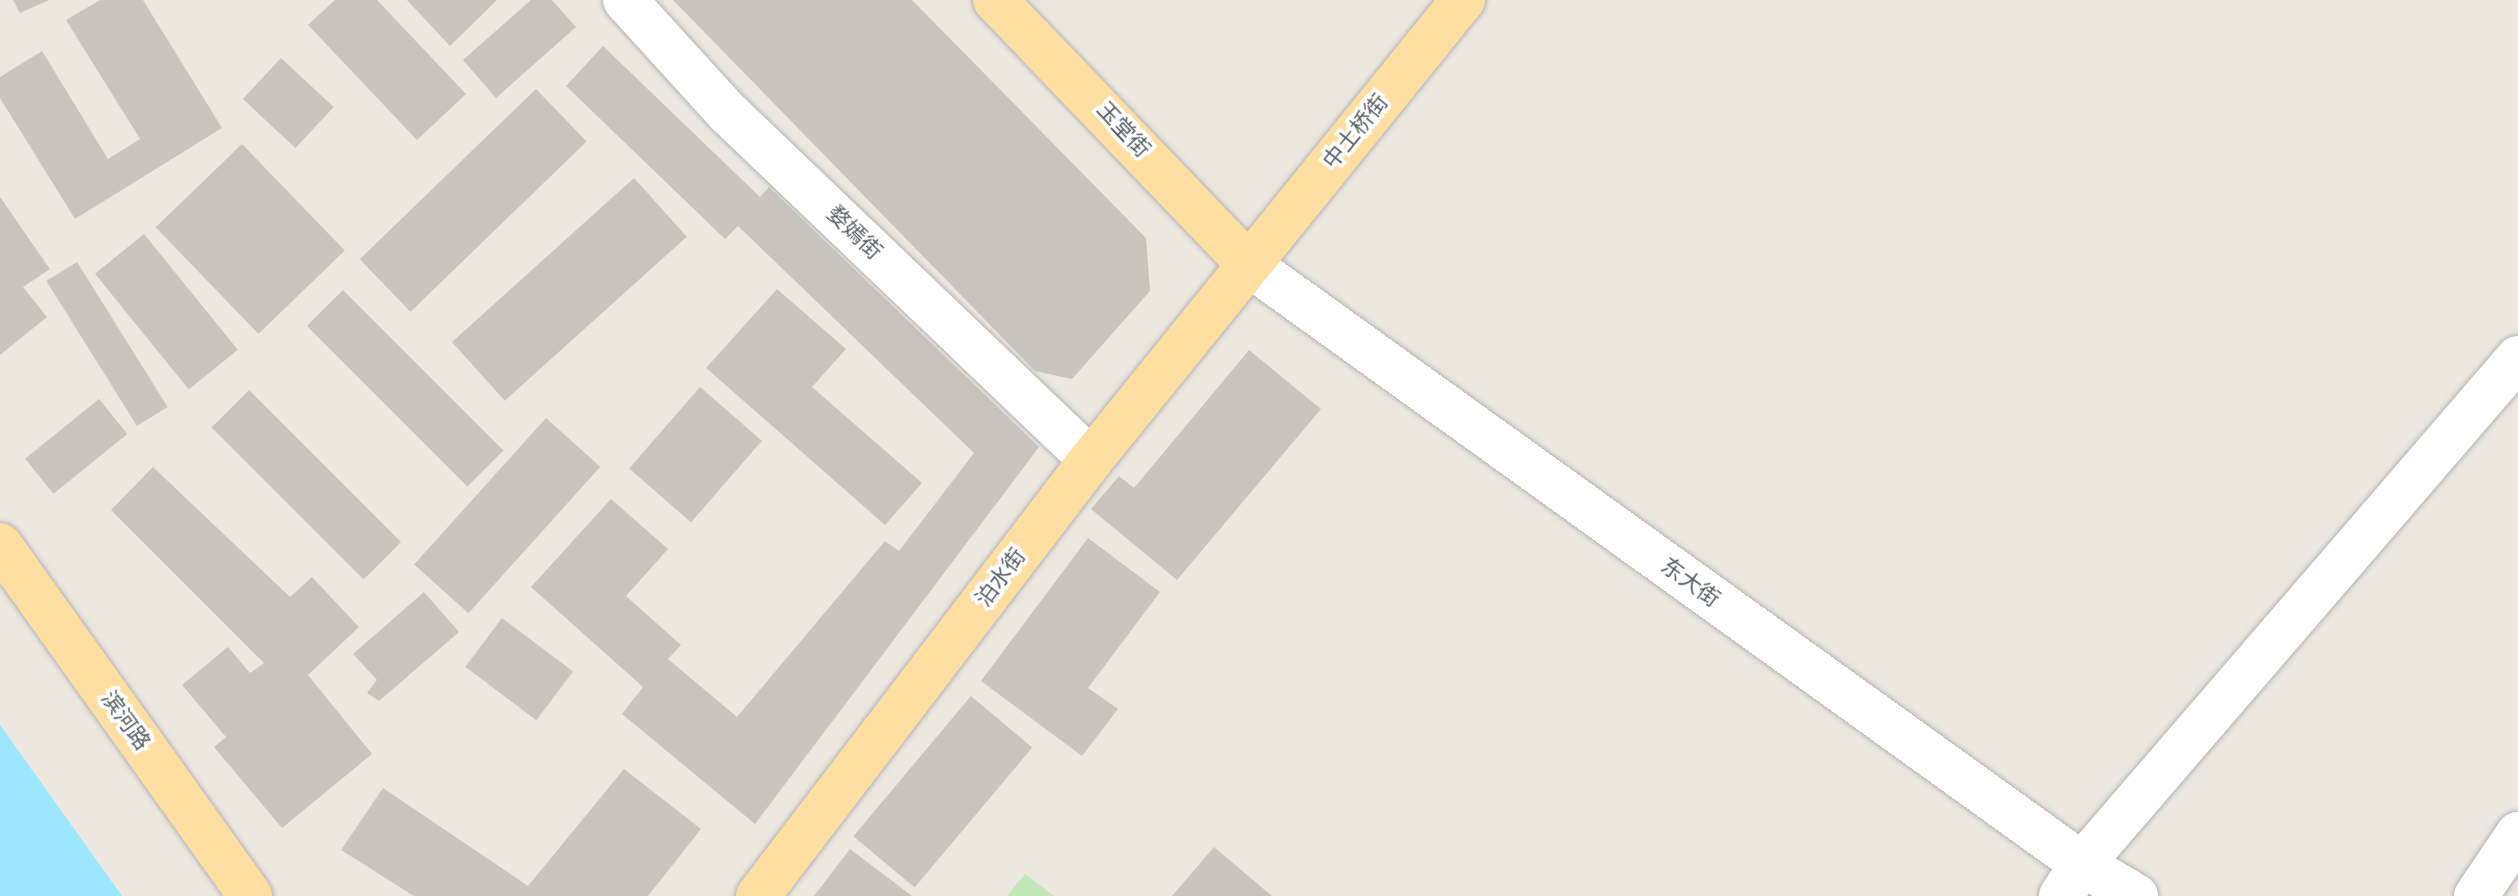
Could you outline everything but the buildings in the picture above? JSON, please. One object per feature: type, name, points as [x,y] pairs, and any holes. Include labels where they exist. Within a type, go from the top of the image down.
[{"type":"main road","name":"玉堂街","points":[[995,0],[1248,264]]},
{"type":"main road","name":"中土桥街","points":[[1248,264],[1463,0]]},
{"type":"main road","name":"泊水街","points":[[758,896],[1091,460],[1248,264]]},
{"type":"main road","name":"滨河路","points":[[0,545],[250,896]]},
{"type":"street","name":"婺嫣街","points":[[625,0],[728,113],[1091,460]]},
{"type":"street","name":"东大街","points":[[1248,264],[2072,880],[2136,896]]},
{"type":"street","points":[[2072,880],[2518,358]]},
{"type":"street","points":[[2476,896],[2518,834]]},
{"type":"green space","points":[[1025,874],[1054,896],[1007,896]]},
{"type":"water","points":[[0,725],[122,896],[0,896]]}]
